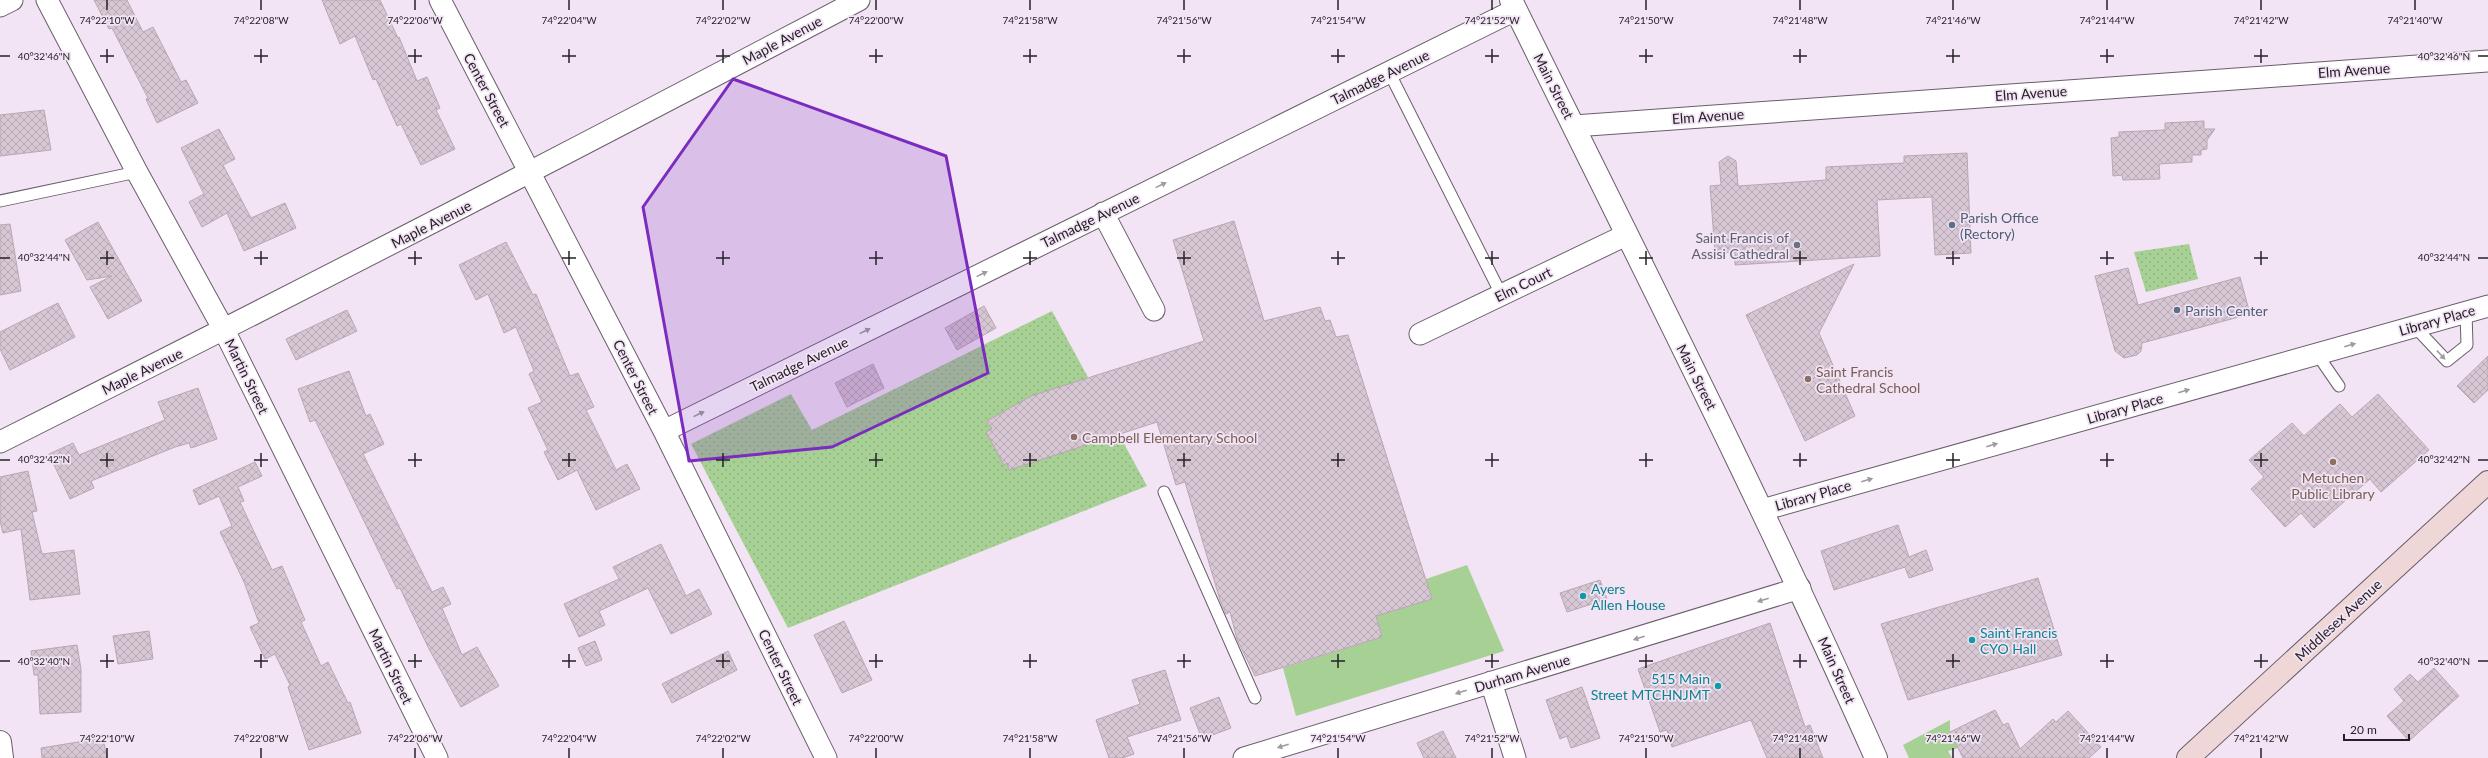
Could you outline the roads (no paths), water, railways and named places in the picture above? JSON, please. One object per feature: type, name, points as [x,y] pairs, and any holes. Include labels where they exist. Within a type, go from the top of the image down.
[{"type":"main road","name":"Middlesex Avenue","points":[[2188,758],[2488,482]]},
{"type":"street","points":[[0,6],[12,0]]},
{"type":"street","name":"Martin Street","points":[[47,0],[137,172],[224,330],[437,758]]},
{"type":"street","name":"Center Street","points":[[440,0],[664,431],[826,758]]},
{"type":"street","name":"Maple Avenue","points":[[0,442],[224,330],[531,173],[859,0]]},
{"type":"street","name":"Talmadge Avenue","points":[[664,431],[1390,72],[1513,5]]},
{"type":"street","name":"Main Street","points":[[1513,5],[1574,126],[1800,588],[1876,758]]},
{"type":"street","name":"Elm Avenue","points":[[1574,126],[2488,61]]},
{"type":"street","points":[[1103,213],[1154,310]]},
{"type":"street","name":"Elm Court","points":[[1420,334],[1626,234]]},
{"type":"street","name":"Library Place","points":[[1762,510],[2488,306]]},
{"type":"street","name":"Durham Avenue","points":[[1244,758],[1800,588]]},
{"type":"street","points":[[1491,682],[1515,758]]},
{"type":"lane","points":[[1390,72],[1501,294]]},
{"type":"lane","points":[[0,201],[137,172]]},
{"type":"lane","points":[[2414,326],[2447,361],[2467,344],[2466,312]]},
{"type":"lane","points":[[2317,354],[2339,386]]},
{"type":"lane","points":[[1164,492],[1255,698]]},
{"type":"place","name":"Parish Office (Rectory)","points":[[1952,225]]},
{"type":"place","name":"Saint Francis of Assisi Cathedral","points":[[1797,245]]},
{"type":"place","name":"Parish Center","points":[[2177,310]]},
{"type":"place","name":"Saint Francis Cathedral School","points":[[1808,379]]},
{"type":"place","name":"Campbell Elementary School","points":[[1074,437]]},
{"type":"place","name":"Metuchen Public Library","points":[[2333,462]]},
{"type":"place","name":"Ayers Allen House","points":[[1583,596]]},
{"type":"place","name":"Saint Francis CYO Hall","points":[[1972,640]]},
{"type":"place","name":"515 Main Street MTCHNJMT","points":[[1718,686]]}]
